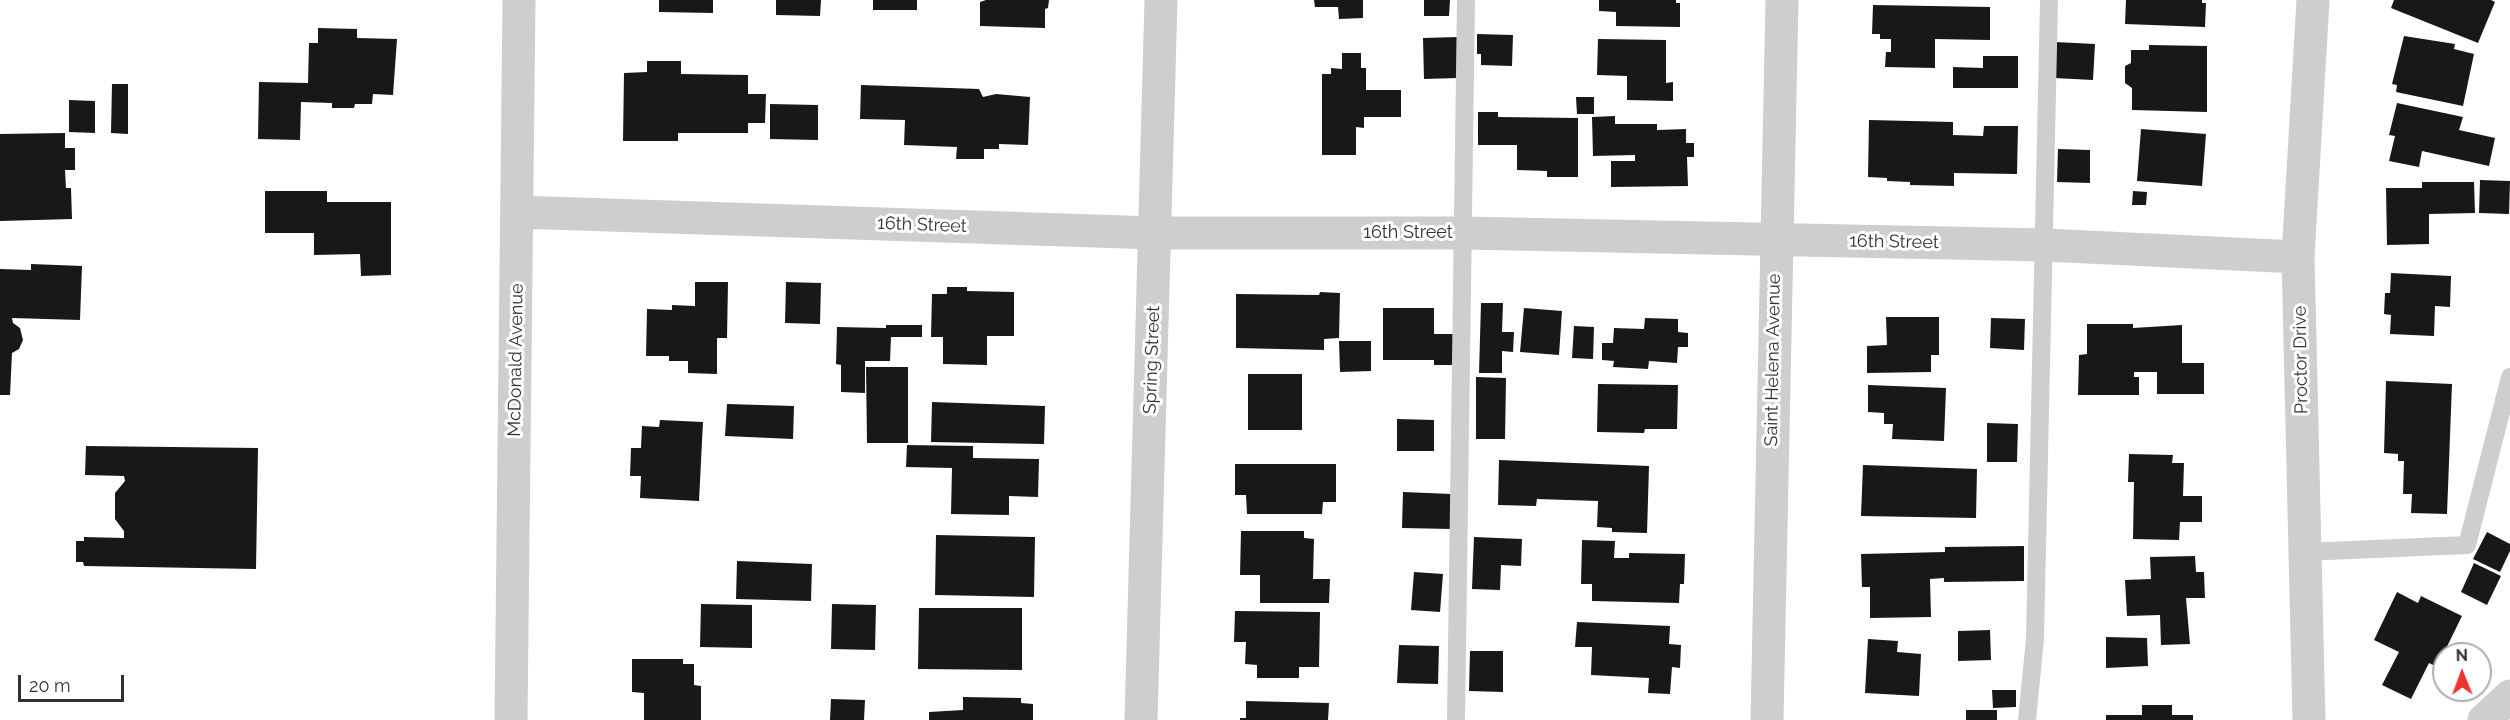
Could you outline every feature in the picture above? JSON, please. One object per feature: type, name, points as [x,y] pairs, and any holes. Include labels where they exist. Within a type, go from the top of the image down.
[{"type":"street","name":"McDonald Avenue","points":[[511,720],[519,0]]},
{"type":"street","name":"Spring Street","points":[[1142,720],[1161,0]]},
{"type":"street","name":"Saint Helena Avenue","points":[[1767,720],[1775,239],[1782,0]]},
{"type":"street","name":"Proctor Drive","points":[[2309,720],[2298,257],[2313,0]]},
{"type":"street","name":"16th Street","points":[[518,212],[1156,233],[1464,233],[2045,245],[2298,257]]},
{"type":"street","points":[[2484,720],[2510,696]]},
{"type":"lane","points":[[1456,720],[1466,0]]},
{"type":"lane","points":[[2027,720],[2035,639],[2049,0]]},
{"type":"lane","points":[[2305,552],[2467,545],[2510,377]]},
{"type":"building","points":[[659,0],[713,0],[713,13],[659,12]]},
{"type":"building","points":[[776,0],[821,0],[820,16],[776,15]]},
{"type":"building","points":[[873,0],[917,0],[917,10],[873,10]]},
{"type":"building","points":[[986,0],[1049,0],[1048,8],[1045,9],[1045,28],[980,26],[980,2]]},
{"type":"building","points":[[1314,0],[1363,0],[1363,18],[1339,19],[1338,7],[1315,7]]},
{"type":"building","points":[[1424,0],[1450,0],[1449,16],[1424,16]]},
{"type":"building","points":[[1599,0],[1676,0],[1676,3],[1680,3],[1680,27],[1616,26],[1616,12],[1599,11]]},
{"type":"building","points":[[2126,0],[2202,0],[2202,3],[2206,3],[2205,27],[2125,24]]},
{"type":"building","points":[[2394,0],[2491,0],[2495,2],[2478,43],[2391,8]]},
{"type":"building","points":[[1873,5],[1990,7],[1990,40],[1935,39],[1935,68],[1885,67],[1886,52],[1891,52],[1891,39],[1880,39],[1880,34],[1872,34]]},
{"type":"building","points":[[318,28],[357,29],[357,38],[397,39],[393,95],[373,94],[372,104],[355,104],[354,108],[332,108],[332,103],[301,102],[300,140],[258,139],[259,82],[308,83],[309,43],[318,43]]},
{"type":"building","points":[[1477,34],[1513,35],[1512,66],[1481,65],[1481,54],[1477,54]]},
{"type":"building","points":[[2404,36],[2455,44],[2454,49],[2474,54],[2463,106],[2396,92],[2397,85],[2392,84]]},
{"type":"building","points":[[1458,37],[1458,78],[1424,79],[1423,38]]},
{"type":"building","points":[[1598,39],[1666,40],[1666,83],[1673,82],[1673,101],[1627,100],[1627,76],[1597,75]]},
{"type":"building","points":[[2055,42],[2095,44],[2093,80],[2054,78]]},
{"type":"building","points":[[2149,45],[2207,46],[2207,112],[2132,110],[2132,88],[2125,83],[2125,66],[2131,63],[2131,50],[2149,50]]},
{"type":"building","points":[[1342,53],[1361,53],[1361,68],[1366,68],[1366,90],[1401,90],[1401,117],[1364,117],[1364,128],[1356,127],[1356,155],[1322,155],[1322,74],[1331,74],[1331,68],[1342,69]]},
{"type":"building","points":[[1983,56],[2018,56],[2018,88],[1953,88],[1953,67],[1983,68]]},
{"type":"building","points":[[647,61],[681,61],[681,74],[748,75],[748,94],[766,94],[765,123],[748,123],[748,133],[678,133],[678,141],[623,141],[624,73],[647,72]]},
{"type":"building","points":[[112,84],[128,84],[128,134],[111,133]]},
{"type":"building","points":[[861,85],[979,89],[983,97],[996,94],[1030,97],[1028,145],[999,144],[999,149],[984,149],[984,159],[956,159],[957,147],[904,145],[905,120],[860,119]]},
{"type":"building","points":[[1576,97],[1594,97],[1594,114],[1577,114]]},
{"type":"building","points":[[69,100],[95,101],[95,133],[69,132]]},
{"type":"building","points":[[2397,103],[2463,117],[2459,130],[2495,138],[2489,166],[2422,151],[2419,167],[2389,161],[2395,136],[2389,135]]},
{"type":"building","points":[[770,104],[818,105],[818,140],[770,139]]},
{"type":"building","points":[[1478,112],[1498,112],[1498,117],[1578,118],[1578,177],[1547,177],[1547,171],[1517,170],[1517,145],[1478,145]]},
{"type":"building","points":[[1615,116],[1615,124],[1657,124],[1657,130],[1686,129],[1686,143],[1694,143],[1694,157],[1687,157],[1688,186],[1611,187],[1611,161],[1635,161],[1635,155],[1593,156],[1592,117]]},
{"type":"building","points":[[1869,120],[1953,122],[1953,135],[1983,136],[1984,126],[2018,126],[2017,174],[1954,173],[1954,186],[1910,185],[1910,182],[1868,177]]},
{"type":"building","points":[[2141,129],[2206,134],[2202,186],[2137,181]]},
{"type":"building","points":[[65,133],[65,148],[75,148],[75,170],[65,170],[66,188],[71,188],[72,219],[0,221],[0,134]]},
{"type":"building","points":[[2058,149],[2090,150],[2090,183],[2057,182]]},
{"type":"building","points":[[2480,180],[2510,181],[2509,214],[2479,213]]},
{"type":"building","points":[[2422,182],[2474,182],[2475,213],[2429,214],[2429,244],[2387,245],[2386,188],[2422,188]]},
{"type":"building","points":[[265,191],[327,191],[327,202],[391,202],[391,275],[361,276],[360,254],[314,255],[314,233],[265,233]]},
{"type":"building","points":[[2133,191],[2147,192],[2146,205],[2132,205]]},
{"type":"building","points":[[31,264],[82,266],[80,320],[12,318],[13,323],[20,328],[23,340],[19,349],[12,353],[10,395],[0,395],[0,269],[31,270]]},
{"type":"building","points":[[2391,273],[2451,276],[2450,307],[2435,306],[2434,336],[2390,334],[2391,315],[2384,314],[2385,293],[2390,293]]},
{"type":"building","points":[[695,282],[728,282],[727,338],[717,338],[717,374],[688,373],[688,361],[669,361],[669,356],[646,356],[647,309],[672,310],[672,305],[695,306]]},
{"type":"building","points":[[786,282],[821,283],[820,324],[785,323]]},
{"type":"building","points":[[947,287],[967,287],[967,291],[1014,292],[1014,336],[987,336],[987,365],[943,364],[943,337],[931,337],[932,294],[947,294]]},
{"type":"building","points":[[1320,292],[1340,293],[1339,338],[1324,339],[1324,350],[1236,348],[1236,294],[1319,295]]},
{"type":"building","points":[[1481,303],[1503,303],[1502,332],[1514,332],[1513,352],[1502,351],[1502,373],[1479,373]]},
{"type":"building","points":[[1383,308],[1434,308],[1434,334],[1455,334],[1455,365],[1434,365],[1434,360],[1383,360]]},
{"type":"building","points":[[1524,308],[1562,311],[1559,355],[1520,352]]},
{"type":"building","points":[[1886,317],[1939,317],[1939,355],[1931,355],[1931,372],[1867,373],[1867,346],[1887,345]]},
{"type":"building","points":[[1645,318],[1678,319],[1678,332],[1688,333],[1688,347],[1678,347],[1677,363],[1649,361],[1648,369],[1613,367],[1614,361],[1602,360],[1602,343],[1613,343],[1614,328],[1644,329]]},
{"type":"building","points":[[1991,318],[2025,319],[2024,350],[1990,348]]},
{"type":"building","points":[[2087,324],[2133,324],[2133,328],[2182,325],[2182,363],[2204,363],[2204,394],[2157,394],[2157,372],[2134,372],[2134,377],[2139,377],[2139,395],[2078,395],[2079,355],[2087,354]]},
{"type":"building","points":[[886,325],[922,325],[922,337],[891,337],[890,361],[865,361],[865,393],[841,392],[841,365],[836,364],[837,327],[886,328]]},
{"type":"building","points":[[1574,326],[1594,327],[1593,359],[1572,358]]},
{"type":"building","points":[[1339,341],[1371,341],[1371,371],[1340,372]]},
{"type":"building","points":[[866,367],[908,367],[908,443],[867,443]]},
{"type":"building","points":[[1248,374],[1302,374],[1302,430],[1248,430]]},
{"type":"building","points":[[1476,377],[1506,378],[1505,439],[1476,439]]},
{"type":"building","points":[[2386,381],[2452,384],[2447,514],[2411,513],[2412,494],[2403,494],[2404,461],[2398,461],[2398,454],[2384,453]]},
{"type":"building","points":[[1598,384],[1678,385],[1677,429],[1645,429],[1644,433],[1597,432]]},
{"type":"building","points":[[1868,385],[1946,388],[1944,441],[1892,439],[1893,424],[1884,424],[1884,413],[1868,412]]},
{"type":"building","points":[[932,402],[1045,406],[1044,444],[931,442]]},
{"type":"building","points":[[727,404],[794,406],[793,439],[725,436]]},
{"type":"building","points":[[1397,419],[1434,420],[1434,451],[1397,451]]},
{"type":"building","points":[[660,420],[703,422],[699,501],[640,498],[641,476],[630,476],[631,448],[641,448],[642,426],[659,427]]},
{"type":"building","points":[[1987,423],[2018,424],[2017,462],[1987,462]]},
{"type":"building","points":[[907,445],[973,446],[973,458],[1039,459],[1038,497],[1009,496],[1009,515],[951,514],[952,468],[906,467]]},
{"type":"building","points":[[86,446],[258,448],[256,569],[84,566],[83,562],[76,562],[76,541],[84,541],[84,537],[124,538],[124,531],[115,519],[115,493],[125,481],[124,476],[85,475]]},
{"type":"building","points":[[2129,454],[2173,455],[2172,463],[2184,463],[2183,496],[2202,496],[2202,522],[2180,522],[2179,540],[2133,539],[2134,482],[2128,482]]},
{"type":"building","points":[[1499,460],[1649,466],[1647,533],[1612,532],[1612,528],[1597,527],[1598,501],[1537,499],[1536,506],[1498,505]]},
{"type":"building","points":[[1235,464],[1336,464],[1336,502],[1323,502],[1322,514],[1247,514],[1246,495],[1235,495]]},
{"type":"building","points":[[1863,465],[1977,469],[1976,518],[1861,516]]},
{"type":"building","points":[[1403,492],[1452,494],[1451,529],[1402,528]]},
{"type":"building","points":[[1241,531],[1304,531],[1304,538],[1314,539],[1313,579],[1330,579],[1329,603],[1260,603],[1260,575],[1240,575]]},
{"type":"building","points":[[2487,532],[2510,544],[2510,551],[2500,572],[2473,559]]},
{"type":"building","points":[[936,535],[1035,537],[1034,597],[935,595]]},
{"type":"building","points":[[1474,537],[1522,539],[1521,566],[1501,565],[1500,590],[1472,589]]},
{"type":"building","points":[[1582,540],[1615,541],[1614,558],[1629,558],[1629,553],[1685,554],[1684,584],[1680,584],[1679,603],[1592,601],[1592,584],[1581,584]]},
{"type":"building","points":[[2024,546],[2024,581],[1944,582],[1944,578],[1930,579],[1931,617],[1870,618],[1870,587],[1862,587],[1861,554],[1945,552],[1945,547]]},
{"type":"building","points":[[2195,556],[2196,572],[2204,572],[2205,598],[2186,598],[2190,644],[2161,645],[2160,615],[2127,616],[2125,580],[2151,579],[2150,557]]},
{"type":"building","points":[[737,561],[812,564],[811,601],[736,599]]},
{"type":"building","points":[[2474,563],[2501,576],[2487,605],[2461,592]]},
{"type":"building","points":[[1414,572],[1443,574],[1440,612],[1411,610]]},
{"type":"building","points":[[2397,592],[2418,603],[2421,596],[2462,616],[2449,642],[2432,642],[2432,664],[2429,663],[2411,699],[2382,685],[2399,652],[2374,640]]},
{"type":"building","points":[[701,604],[752,605],[752,648],[700,647]]},
{"type":"building","points":[[832,604],[876,605],[875,650],[831,649]]},
{"type":"building","points":[[919,608],[1022,608],[1022,670],[918,669]]},
{"type":"building","points":[[1235,611],[1320,612],[1319,667],[1299,667],[1299,678],[1257,678],[1257,665],[1245,664],[1246,642],[1234,642]]},
{"type":"building","points":[[1577,622],[1670,626],[1669,644],[1681,645],[1680,668],[1672,667],[1670,694],[1648,693],[1649,678],[1591,675],[1592,647],[1575,647]]},
{"type":"building","points":[[1990,630],[1991,660],[1958,661],[1958,631]]},
{"type":"building","points":[[2106,637],[2147,638],[2148,666],[2106,668]]},
{"type":"building","points":[[1868,639],[1898,641],[1897,652],[1921,654],[1919,696],[1865,693]]},
{"type":"building","points":[[1399,645],[1439,646],[1438,684],[1397,683]]},
{"type":"building","points":[[1470,651],[1503,651],[1503,692],[1469,691]]},
{"type":"building","points":[[632,659],[683,659],[683,664],[694,664],[694,685],[701,686],[701,720],[644,720],[644,693],[632,692]]},
{"type":"building","points":[[1992,690],[2016,690],[2016,707],[1993,708]]},
{"type":"building","points":[[963,697],[1021,698],[1021,703],[1033,704],[1033,720],[929,720],[929,712],[963,710]]},
{"type":"building","points":[[831,699],[865,700],[864,720],[830,720]]},
{"type":"building","points":[[1246,701],[1329,703],[1328,720],[1240,720],[1240,718],[1246,718]]},
{"type":"building","points":[[2142,705],[2172,705],[2172,715],[2193,715],[2193,720],[2106,720],[2106,715],[2142,715]]},
{"type":"building","points":[[1966,710],[1997,710],[1997,720],[1966,720]]}]
